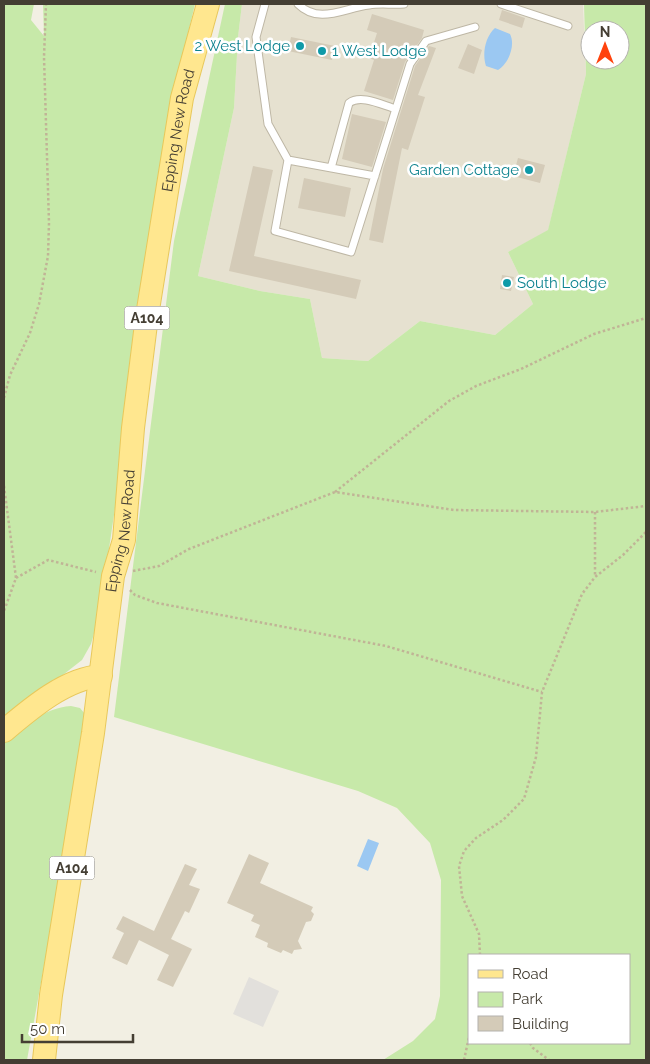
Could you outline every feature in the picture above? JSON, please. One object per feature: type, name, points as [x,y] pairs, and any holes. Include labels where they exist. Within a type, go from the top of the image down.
[{"type":"main road","name":"Epping New Road","points":[[44,1060],[51,995],[100,676],[113,576],[124,540],[133,428],[169,175],[182,98],[208,4]]},
{"type":"main road","points":[[4,731],[70,684],[88,677],[100,676]]},
{"type":"lane","points":[[265,4],[256,37],[268,124],[288,160],[275,230],[352,252],[410,64],[426,41],[475,27]]},
{"type":"lane","points":[[298,4],[310,13],[326,15],[368,5],[404,4]]},
{"type":"lane","points":[[501,4],[568,26]]},
{"type":"lane","points":[[331,168],[349,103],[354,99],[362,99],[396,109]]},
{"type":"lane","points":[[288,160],[375,176]]},
{"type":"path","points":[[4,398],[10,375],[30,333],[48,256],[50,223],[44,57],[46,4]]},
{"type":"path","points":[[16,578],[48,560],[113,576],[159,566],[189,549],[335,492],[449,401],[476,386],[521,369],[594,334],[646,318]]},
{"type":"path","points":[[4,486],[16,578],[4,611]]},
{"type":"path","points":[[335,492],[454,510],[595,512],[646,506]]},
{"type":"path","points":[[595,512],[595,577]]},
{"type":"path","points":[[480,954],[479,934],[462,896],[459,866],[464,851],[476,838],[503,820],[524,799],[536,757],[542,692],[582,594],[595,577],[623,555],[646,532]]},
{"type":"path","points":[[113,576],[135,595],[157,603],[386,646],[542,692]]},
{"type":"path","points":[[464,1060],[468,1042]]},
{"type":"path","points":[[531,1044],[549,1060]]},
{"type":"shaded area","points":[[242,4],[583,4],[584,20],[580,20],[580,70],[586,70],[586,74],[548,231],[508,252],[533,304],[495,335],[420,321],[368,361],[322,358],[310,299],[260,291],[198,276],[234,108]]},
{"type":"shaded area","points":[[249,977],[279,991],[263,1027],[233,1014]]},
{"type":"green space","points":[[4,4],[34,4],[31,20],[44,36],[43,4],[195,4],[181,63],[99,616],[91,644],[82,660],[4,721]]},
{"type":"green space","points":[[225,4],[242,4],[234,108],[198,276],[260,291],[310,299],[322,358],[368,361],[420,321],[495,335],[533,304],[508,252],[548,230],[586,70],[630,70],[630,20],[584,20],[584,4],[646,4],[646,1060],[383,1060],[413,1041],[435,1019],[440,996],[441,880],[430,843],[397,808],[358,791],[114,717],[174,241]]},
{"type":"green space","points":[[71,706],[80,708],[85,714],[87,728],[27,1060],[4,1060],[4,743],[27,724],[43,714],[61,707]]},
{"type":"water","points":[[495,28],[510,34],[512,39],[508,59],[498,70],[486,66],[484,56],[485,46]]},
{"type":"water","points":[[368,839],[379,843],[368,871],[357,866]]},
{"type":"building","points":[[502,10],[525,18],[522,28],[499,20]]},
{"type":"building","points":[[372,14],[424,30],[422,38],[405,62],[393,100],[364,91],[374,60],[369,58],[377,33],[367,30]]},
{"type":"building","points":[[291,37],[335,46],[332,60],[288,51]]},
{"type":"building","points":[[468,44],[482,50],[474,74],[458,68]]},
{"type":"building","points":[[429,46],[436,48],[418,95],[425,97],[408,150],[402,148],[383,243],[369,240],[383,169],[415,66]]},
{"type":"building","points":[[352,114],[386,122],[372,167],[342,159]]},
{"type":"building","name":"Garden Cottage","points":[[518,158],[545,165],[540,183],[513,176]]},
{"type":"building","points":[[253,166],[273,170],[254,256],[361,280],[356,299],[229,271]]},
{"type":"building","points":[[304,178],[351,188],[345,217],[298,208]]},
{"type":"building","name":"South Lodge","points":[[502,275],[514,277],[511,291],[500,289]]},
{"type":"building","points":[[249,854],[269,863],[260,883],[313,907],[311,911],[314,914],[311,921],[306,922],[298,941],[302,949],[294,950],[292,954],[283,950],[281,953],[267,947],[268,943],[255,937],[260,925],[251,921],[254,915],[227,903]]},
{"type":"building","points":[[185,864],[197,869],[189,885],[200,889],[189,913],[185,911],[171,939],[192,949],[173,987],[157,980],[169,955],[139,940],[127,965],[112,958],[124,933],[116,929],[123,916],[154,931]]},
{"type":"place","name":"2 West Lodge","points":[[300,46]]},
{"type":"place","name":"1 West Lodge","points":[[322,51]]},
{"type":"place","name":"Garden Cottage","points":[[529,170]]},
{"type":"place","name":"South Lodge","points":[[507,283]]}]
